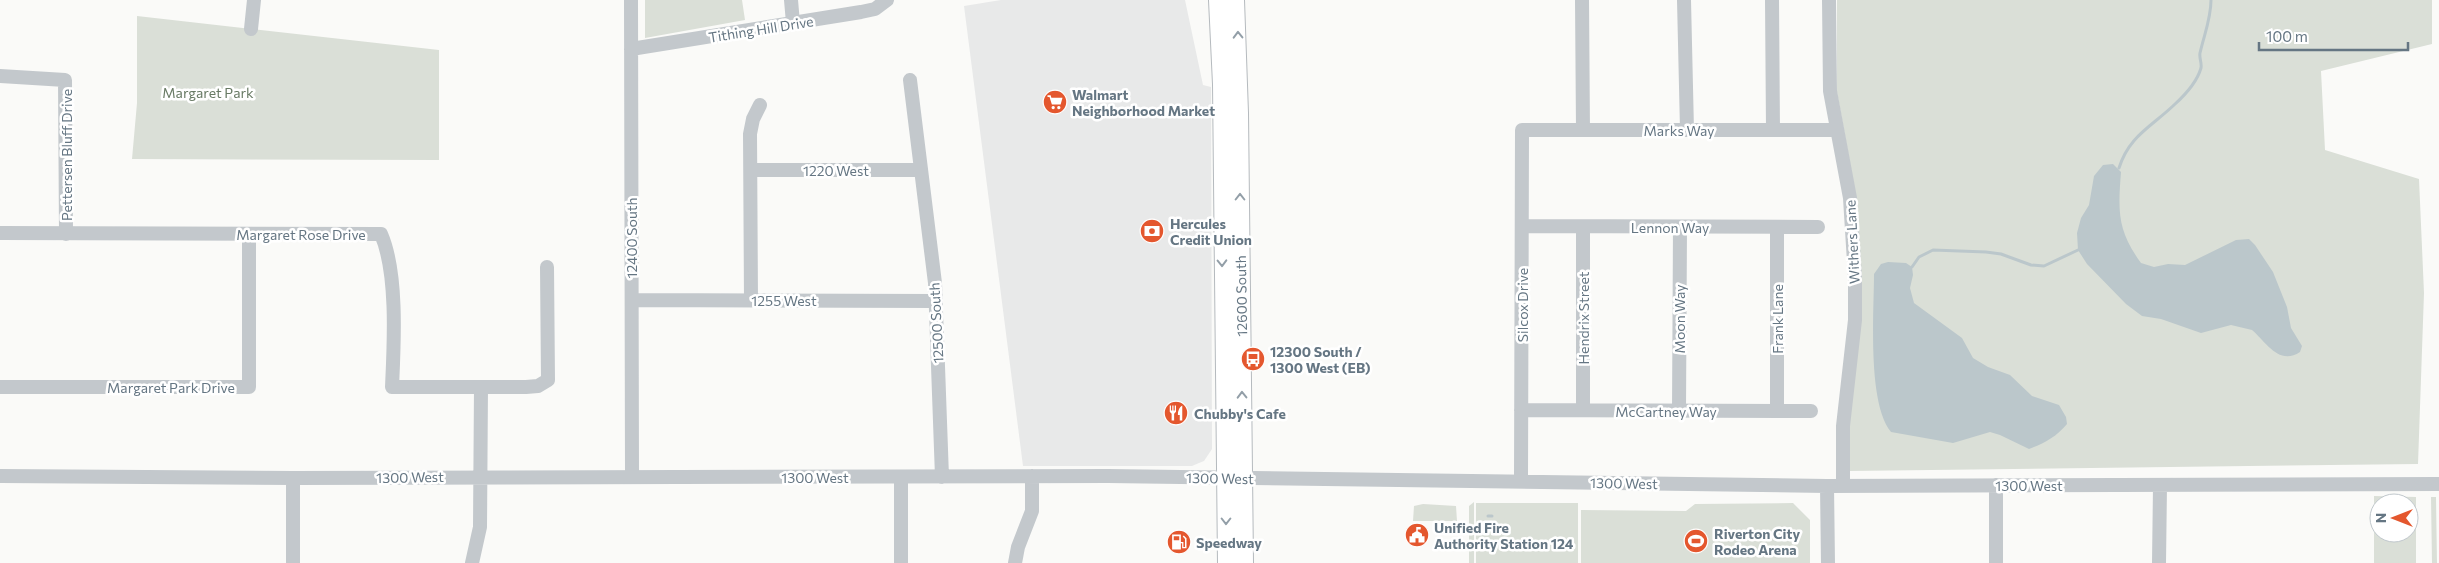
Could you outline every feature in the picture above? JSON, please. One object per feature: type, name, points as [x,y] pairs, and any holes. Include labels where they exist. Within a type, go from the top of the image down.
[{"type":"main road","name":"12600 South","points":[[1218,0],[1235,478],[1244,563]]},
{"type":"main road","name":"12600 South","points":[[1227,563],[1235,478],[1239,113],[1235,0]]},
{"type":"street","points":[[252,29],[254,0]]},
{"type":"street","name":"12400 South","points":[[631,0],[632,477]]},
{"type":"street","points":[[791,0],[793,23]]},
{"type":"street","name":"Tithing Hill Drive","points":[[631,49],[868,11],[887,0]]},
{"type":"street","points":[[1582,0],[1583,130]]},
{"type":"street","points":[[1684,0],[1687,130]]},
{"type":"street","points":[[1772,0],[1773,130]]},
{"type":"street","name":"Withers Lane","points":[[1830,0],[1830,91],[1850,198],[1855,278],[1855,320],[1844,416],[1843,486]]},
{"type":"street","name":"Pettersen Bluff Drive","points":[[0,76],[65,80],[66,234]]},
{"type":"street","name":"12500 South","points":[[910,80],[936,301],[942,477]]},
{"type":"street","points":[[752,300],[750,134],[753,119],[760,105]]},
{"type":"street","name":"Marks Way","points":[[1522,130],[1837,130]]},
{"type":"street","name":"Silcox Drive","points":[[1521,481],[1522,130]]},
{"type":"street","name":"1220 West","points":[[751,170],[921,170]]},
{"type":"street","name":"Lennon Way","points":[[1522,226],[1818,227]]},
{"type":"street","name":"Hendrix Street","points":[[1583,226],[1583,410]]},
{"type":"street","name":"Moon Way","points":[[1679,411],[1680,226]]},
{"type":"street","name":"Frank Lane","points":[[1777,411],[1778,227]]},
{"type":"street","name":"Margaret Rose Drive","points":[[0,233],[381,234],[388,254],[391,287],[392,387],[526,387],[538,386],[548,380],[547,267]]},
{"type":"street","name":"Margaret Park Drive","points":[[0,387],[249,387],[249,234]]},
{"type":"street","name":"1255 West","points":[[632,300],[936,301]]},
{"type":"street","points":[[472,563],[480,527],[481,387]]},
{"type":"street","name":"McCartney Way","points":[[1521,410],[1811,411]]},
{"type":"street","name":"1300 West","points":[[0,476],[293,478],[1032,476],[1827,486],[2439,484]]},
{"type":"street","points":[[1015,563],[1018,547],[1032,511],[1032,476]]},
{"type":"street","points":[[901,477],[901,563]]},
{"type":"street","points":[[293,478],[293,563]]},
{"type":"street","points":[[1996,485],[1996,563]]},
{"type":"street","points":[[1827,486],[1828,563]]},
{"type":"street","points":[[2159,563],[2160,486]]},
{"type":"shaded area","points":[[1001,0],[1185,0],[1203,85],[1211,87],[1212,449],[1204,461],[1192,466],[1023,466],[964,6]]},
{"type":"shaded area","points":[[2113,164],[2121,172],[2119,198],[2123,230],[2141,263],[2154,267],[2168,264],[2185,265],[2236,240],[2249,239],[2273,272],[2287,307],[2291,328],[2302,346],[2300,352],[2292,356],[2279,354],[2273,351],[2252,330],[2231,325],[2201,333],[2161,319],[2142,316],[2126,304],[2087,264],[2078,250],[2077,233],[2081,218],[2089,205],[2094,176],[2103,165]]},
{"type":"shaded area","points":[[1888,262],[1906,263],[1912,267],[1913,275],[1910,288],[1914,303],[1962,338],[1973,358],[1988,367],[2010,375],[2032,396],[2059,405],[2066,417],[2067,424],[2063,429],[2050,439],[2029,449],[1990,432],[1953,443],[1891,432],[1883,418],[1878,400],[1873,333],[1874,274],[1881,264]]},
{"type":"green space","points":[[645,0],[742,0],[745,20],[645,38]]},
{"type":"green space","points":[[1837,0],[2432,0],[2432,44],[2321,71],[2325,150],[2419,179],[2424,293],[2418,464],[1849,471],[1849,430],[1861,300],[1858,207],[1837,92]]},
{"type":"green space","name":"Margaret Park","points":[[137,16],[439,50],[439,160],[132,159],[137,103]]},
{"type":"green space","points":[[2431,497],[2436,497],[2437,563],[2432,563]]},
{"type":"green space","points":[[1474,502],[1474,563],[1469,563],[1469,506]]},
{"type":"green space","points":[[1476,503],[1578,503],[1578,563],[1476,563]]},
{"type":"green space","name":"Riverton City Rodeo Arena","points":[[1793,503],[1810,520],[1810,563],[1581,563],[1581,510],[1686,511],[1695,504]]},
{"type":"green space","points":[[1423,504],[1456,506],[1457,521],[1413,521],[1414,506]]},
{"type":"green space","points":[[2374,543],[2416,543],[2416,563],[2374,563]]},
{"type":"waterway","points":[[2119,168],[2123,157],[2135,140],[2178,101],[2196,78],[2201,68],[2200,53],[2209,20],[2211,0]]},
{"type":"waterway","points":[[1912,267],[1919,257],[1933,250],[2001,254],[2031,265],[2044,266],[2078,250]]},
{"type":"place","name":"Walmart Neighborhood Market","points":[[1055,102]]},
{"type":"place","name":"Hercules Credit Union","points":[[1152,231]]},
{"type":"place","name":"12300 South / 1300 West (EB)","points":[[1253,359]]},
{"type":"place","name":"Chubby's Cafe","points":[[1176,413]]},
{"type":"place","name":"Unified Fire Authority Station 124","points":[[1417,535]]},
{"type":"place","name":"Riverton City Rodeo Arena","points":[[1696,541]]},
{"type":"place","name":"Speedway","points":[[1179,542]]}]
